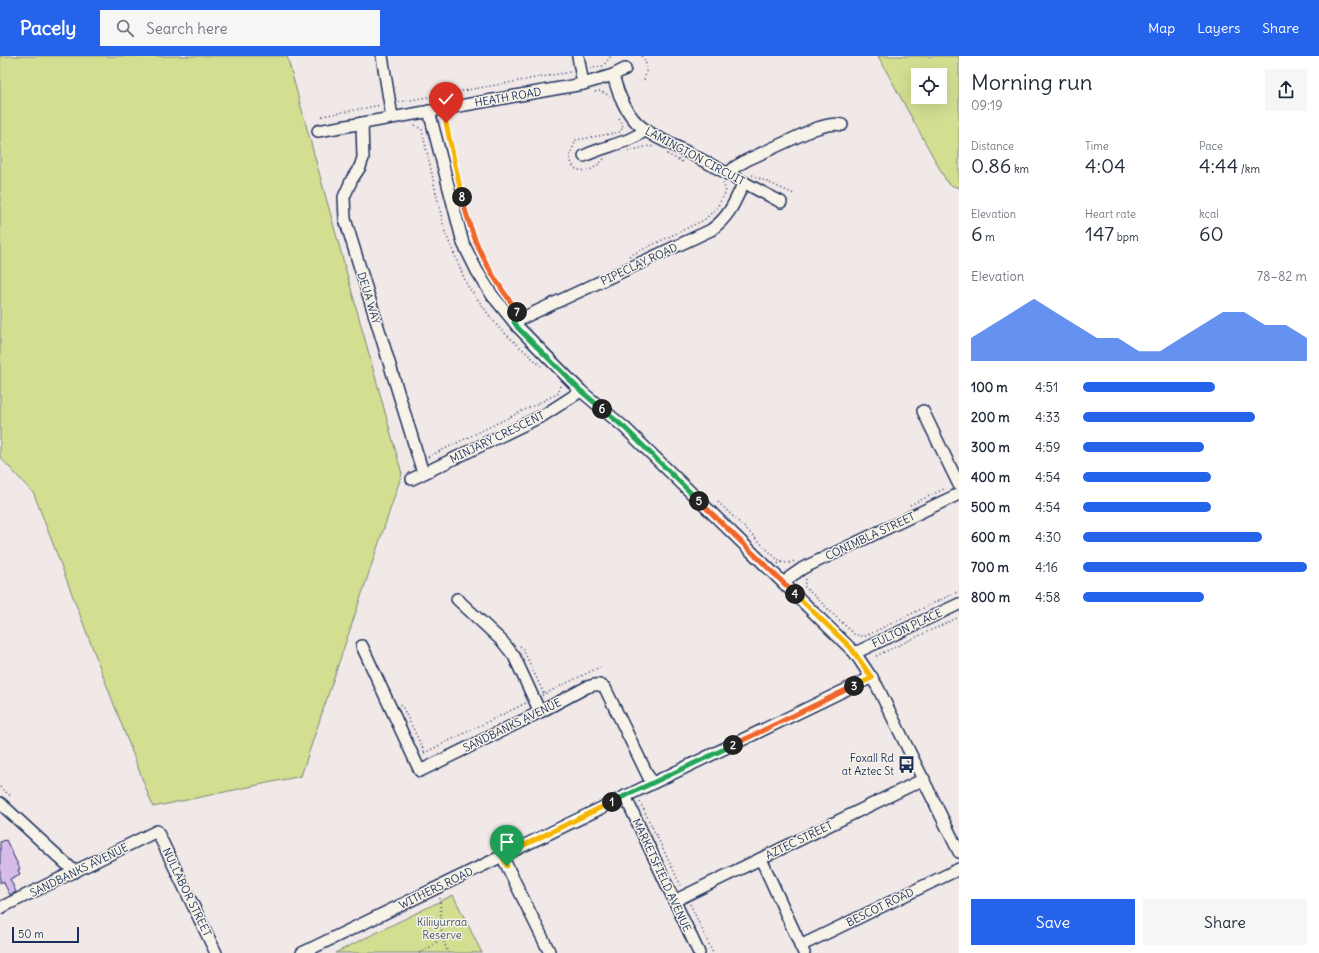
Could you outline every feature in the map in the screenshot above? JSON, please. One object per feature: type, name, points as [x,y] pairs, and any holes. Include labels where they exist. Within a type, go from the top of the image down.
[{"type":"street","points":[[382,56],[392,117]]},
{"type":"street","points":[[578,56],[583,84]]},
{"type":"street","name":"HEATH ROAD","points":[[318,131],[583,84],[613,75],[625,69]]},
{"type":"street","name":"LAMINGTON CIRCUIT","points":[[613,75],[617,90],[623,103],[637,123],[646,130],[726,178],[744,182],[781,202]]},
{"type":"street","points":[[429,111],[463,243],[477,271],[492,295],[514,322],[581,391],[625,428],[856,653],[872,678],[924,779],[959,852]]},
{"type":"street","name":"DEUA WAY","points":[[362,123],[363,158],[360,167],[352,179],[344,197],[345,219],[423,473]]},
{"type":"street","points":[[726,178],[735,167],[747,160],[814,129],[825,125],[842,125]]},
{"type":"street","points":[[584,156],[594,151],[629,140],[646,130]]},
{"type":"street","name":"PIPECLAY ROAD","points":[[514,322],[711,230],[721,222],[730,210],[744,182]]},
{"type":"street","name":"MINJARY CRESCENT","points":[[412,479],[544,415],[581,391]]},
{"type":"street","points":[[923,411],[959,485]]},
{"type":"street","name":"CONIMBLA STREET","points":[[785,584],[790,577],[801,569],[959,494]]},
{"type":"street","points":[[457,599],[502,641],[514,656],[540,712]]},
{"type":"street","name":"FULTON PLACE","points":[[856,653],[868,641],[959,604]]},
{"type":"street","points":[[362,646],[414,758]]},
{"type":"street","name":"WITHERS ROAD","points":[[302,953],[872,678]]},
{"type":"street","name":"SANDBANKS AVENUE","points":[[414,758],[420,771],[540,712],[587,687],[600,685],[605,688],[652,784]]},
{"type":"street","name":"AZTEC STREET","points":[[674,902],[924,779]]},
{"type":"street","name":"MARKETSFIELD AVENUE","points":[[625,796],[699,953]]},
{"type":"street","points":[[0,803],[75,872]]},
{"type":"street","name":"SANDBANKS AVENUE","points":[[0,908],[157,832]]},
{"type":"street","name":"NULLABOR STREET","points":[[157,832],[216,953]]},
{"type":"street","points":[[502,856],[549,951]]},
{"type":"street","points":[[760,859],[802,950]]},
{"type":"street","name":"BESCOT ROAD","points":[[802,950],[959,869]]},
{"type":"path","points":[[322,116],[603,66],[611,56]]},
{"type":"path","points":[[642,56],[645,60],[646,67],[644,80]]},
{"type":"path","points":[[592,92],[600,91],[610,96],[612,102]]},
{"type":"path","points":[[605,157],[591,170],[581,171],[574,168],[569,157],[576,140],[620,132],[623,127],[618,114]]},
{"type":"path","points":[[452,117],[446,123],[464,206]]},
{"type":"path","points":[[414,124],[422,130],[445,232],[467,285],[498,327],[543,368]]},
{"type":"path","points":[[628,151],[650,146],[656,149]]},
{"type":"path","points":[[663,152],[690,166]]},
{"type":"path","points":[[625,258],[704,220],[716,209],[726,192],[726,178]]},
{"type":"path","points":[[468,222],[481,255],[497,282]]},
{"type":"path","points":[[513,305],[524,307]]},
{"type":"path","points":[[514,322],[518,305]]},
{"type":"path","points":[[418,459],[427,458],[559,393],[561,383]]},
{"type":"path","points":[[718,502],[780,562],[788,563],[796,560],[806,578],[804,586],[854,634],[868,641],[959,591]]},
{"type":"path","points":[[771,570],[780,562]]},
{"type":"path","points":[[876,656],[959,617]]},
{"type":"path","points":[[414,758],[600,667]]},
{"type":"path","points":[[400,703],[425,753]]},
{"type":"path","points":[[0,787],[12,797]]},
{"type":"path","points":[[640,802],[713,953]]},
{"type":"path","points":[[440,898],[442,937],[448,953]]},
{"type":"path","points":[[419,953],[430,948],[442,937]]},
{"type":"green space","points":[[0,56],[287,56],[402,474],[301,776],[153,807],[34,494],[0,457]]},
{"type":"green space","points":[[878,56],[959,56],[959,188],[948,184]]},
{"type":"green space","name":"Kiliiyurraa Reserve","points":[[453,895],[482,953],[335,953]]},
{"type":"building","points":[[6,840],[20,869],[18,870],[20,874],[10,879],[16,892],[10,895],[3,881],[0,883],[0,842]]},
{"type":"place","name":"Foxall Rd at Aztec St","points":[[907,764]]},
{"type":"route","points":[[446,123],[468,222],[481,255],[501,289],[513,305],[518,305],[514,322],[518,328],[581,391],[625,428],[844,641],[856,653],[872,678],[502,856],[507,866]]}]
